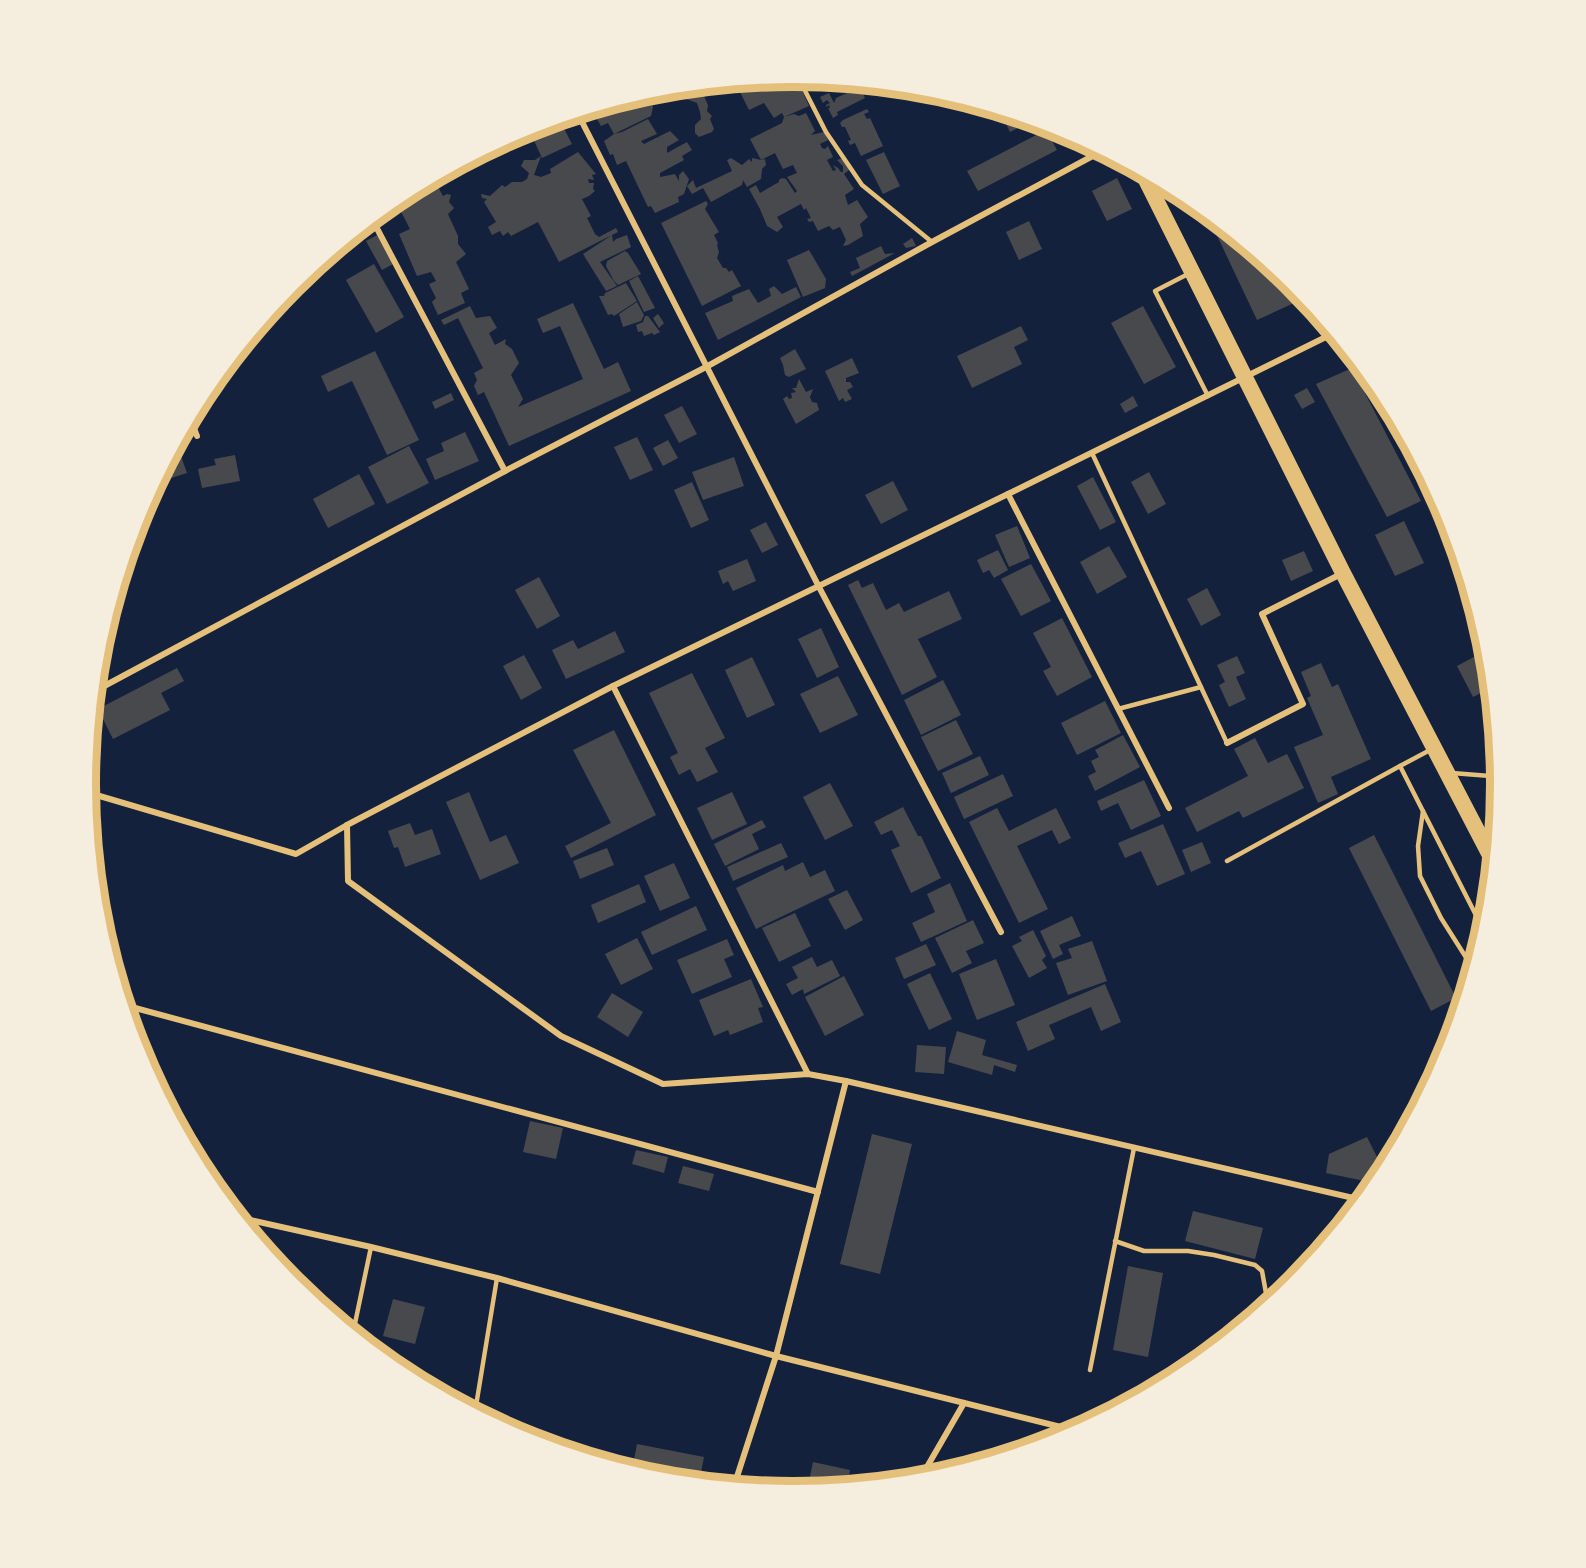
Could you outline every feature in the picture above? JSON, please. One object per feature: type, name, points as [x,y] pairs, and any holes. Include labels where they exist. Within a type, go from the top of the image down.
[{"type":"highway","points":[[1148,184],[1343,573],[1487,848]]},
{"type":"street","points":[[581,120],[819,587],[1001,932]]},
{"type":"street","points":[[103,686],[505,471],[706,367],[1094,156]]},
{"type":"street","points":[[376,226],[505,471]]},
{"type":"street","points":[[96,795],[296,854],[613,686],[1327,336]]},
{"type":"street","points":[[194,428],[197,436]]},
{"type":"street","points":[[1008,494],[1168,808]]},
{"type":"street","points":[[1227,743],[1303,704],[1262,614],[1343,573]]},
{"type":"street","points":[[613,686],[808,1074]]},
{"type":"street","points":[[347,825],[348,881],[561,1036],[663,1084],[808,1074],[1353,1198]]},
{"type":"street","points":[[133,1007],[818,1192]]},
{"type":"street","points":[[736,1479],[776,1356],[846,1081]]},
{"type":"street","points":[[250,1220],[497,1278],[776,1356],[1062,1427]]},
{"type":"street","points":[[926,1468],[964,1403]]},
{"type":"lane","points":[[803,87],[826,132],[862,185],[932,242]]},
{"type":"lane","points":[[1192,272],[1155,291],[1208,396]]},
{"type":"lane","points":[[1092,453],[1227,743]]},
{"type":"lane","points":[[1118,708],[1201,687]]},
{"type":"lane","points":[[1227,861],[1434,747]]},
{"type":"lane","points":[[1400,766],[1477,918]]},
{"type":"lane","points":[[1447,773],[1490,776]]},
{"type":"lane","points":[[1423,811],[1418,846],[1420,876],[1467,959]]},
{"type":"lane","points":[[1090,1370],[1134,1148]]},
{"type":"lane","points":[[1115,1241],[1144,1251],[1188,1251],[1255,1265],[1262,1271],[1266,1295]]},
{"type":"lane","points":[[355,1326],[371,1247]]},
{"type":"lane","points":[[475,1404],[497,1278]]},
{"type":"building","points":[[793,87],[795,91],[801,88],[809,106],[784,117],[782,113],[774,118],[764,103],[749,110],[740,92],[748,88]]},
{"type":"building","points":[[854,90],[862,91],[865,98],[837,112],[838,115],[833,118],[828,108],[830,108],[829,105],[826,107],[830,103],[827,100],[823,103],[820,97],[829,93],[834,103],[836,98]]},
{"type":"building","points":[[709,92],[704,96],[708,105],[707,111],[712,116],[710,119],[714,129],[712,132],[699,137],[695,133],[695,125],[701,119],[697,103],[681,97]]},
{"type":"building","points":[[652,101],[651,116],[614,134],[608,123],[601,126],[597,119],[604,114]]},
{"type":"building","points":[[867,109],[869,112],[864,114],[867,119],[870,118],[883,146],[861,156],[855,143],[850,145],[848,141],[851,140],[845,127],[842,127],[840,123]]},
{"type":"building","points":[[806,113],[815,131],[811,135],[824,132],[828,140],[820,144],[825,149],[828,146],[833,157],[827,160],[833,171],[836,170],[833,165],[843,172],[843,166],[837,160],[843,158],[849,170],[844,174],[854,189],[845,195],[848,205],[857,200],[868,217],[860,224],[863,236],[848,245],[843,246],[846,240],[840,227],[833,230],[829,226],[818,231],[813,221],[809,222],[807,219],[811,218],[801,204],[777,217],[783,227],[777,232],[767,226],[749,189],[756,185],[760,193],[782,178],[786,179],[795,193],[797,191],[787,177],[797,173],[793,165],[783,169],[775,153],[761,160],[750,139],[782,123],[784,117]]},
{"type":"building","points":[[648,119],[657,134],[641,141],[644,144],[670,131],[679,140],[667,147],[667,153],[687,142],[692,150],[682,156],[684,160],[660,173],[660,177],[675,174],[679,181],[679,175],[683,171],[689,179],[684,194],[678,197],[679,202],[655,213],[651,206],[648,207],[626,161],[617,165],[613,154],[610,155],[604,141]]},
{"type":"building","points":[[1004,120],[1022,126],[1010,132]]},
{"type":"building","points":[[563,126],[572,144],[542,158],[533,138]]},
{"type":"building","points":[[1041,133],[1049,136],[1057,150],[978,191],[967,171]]},
{"type":"building","points":[[578,152],[596,174],[592,175],[594,180],[588,179],[589,183],[594,183],[595,191],[582,199],[591,216],[587,218],[595,234],[599,237],[616,228],[618,232],[559,262],[538,222],[511,236],[508,232],[503,236],[500,231],[492,235],[488,227],[496,222],[484,202],[487,199],[482,198],[481,194],[490,196],[502,185],[505,187],[512,182],[522,182],[527,179],[529,173],[521,166],[524,160],[535,160],[541,156],[534,175],[541,177],[551,173],[550,169]]},
{"type":"building","points":[[884,152],[900,186],[883,194],[866,160]]},
{"type":"building","points":[[731,158],[742,165],[749,159],[752,162],[752,158],[765,159],[766,165],[762,169],[761,179],[747,187],[743,180],[742,185],[711,202],[703,188],[692,194],[687,186],[693,180],[696,188],[732,171],[727,160]]},
{"type":"building","points":[[1117,178],[1132,209],[1107,221],[1092,191]]},
{"type":"building","points":[[437,185],[443,196],[451,195],[449,202],[454,208],[448,214],[458,236],[458,244],[466,254],[456,262],[469,289],[461,293],[465,303],[438,315],[432,302],[436,298],[429,284],[436,281],[431,272],[417,276],[399,234],[410,229],[400,209]]},
{"type":"building","points":[[706,201],[708,204],[705,209],[719,232],[714,235],[718,243],[717,258],[723,268],[729,272],[732,270],[741,286],[702,306],[661,223]]},
{"type":"building","points":[[1029,221],[1042,249],[1019,260],[1006,232]]},
{"type":"building","points":[[1214,229],[1253,260],[1296,302],[1257,320]]},
{"type":"building","points":[[379,234],[395,263],[382,270],[366,241]]},
{"type":"building","points":[[612,235],[613,242],[627,235],[631,247],[600,262],[617,286],[606,291],[583,254]]},
{"type":"building","points":[[912,238],[916,246],[906,248],[903,244]]},
{"type":"building","points":[[881,246],[885,254],[895,253],[852,276],[850,272],[860,268],[856,258]]},
{"type":"building","points":[[809,250],[826,279],[825,288],[803,297],[787,260]]},
{"type":"building","points":[[625,251],[641,274],[618,285],[606,266],[607,261]]},
{"type":"building","points":[[374,264],[404,317],[376,333],[346,280]]},
{"type":"building","points":[[638,276],[655,308],[644,312],[629,281]]},
{"type":"building","points":[[626,283],[637,301],[614,316],[608,315],[599,296],[604,296],[605,293]]},
{"type":"building","points":[[774,286],[782,294],[796,287],[801,297],[718,340],[705,313],[733,301],[732,296],[749,289],[758,303],[771,296],[769,289]]},
{"type":"building","points":[[637,302],[644,315],[641,321],[623,327],[619,314]]},
{"type":"building","points":[[573,303],[604,369],[618,362],[631,391],[509,446],[484,392],[478,395],[474,386],[477,380],[474,373],[483,368],[458,318],[444,325],[441,320],[470,306],[476,318],[490,316],[497,328],[489,333],[495,345],[506,339],[505,344],[512,349],[519,363],[511,375],[523,399],[518,407],[583,379],[560,326],[543,333],[537,319]]},
{"type":"building","points":[[1143,306],[1176,367],[1144,384],[1111,323]]},
{"type":"building","points":[[658,314],[664,323],[659,328],[653,318]]},
{"type":"building","points":[[645,316],[648,316],[660,332],[644,336],[642,331],[638,332],[636,325],[643,322]]},
{"type":"building","points":[[1021,326],[1028,340],[1014,347],[1022,364],[972,388],[957,356]]},
{"type":"building","points":[[795,349],[806,369],[789,377],[785,375],[780,358]]},
{"type":"building","points":[[375,351],[419,440],[387,455],[352,381],[328,392],[321,376]]},
{"type":"building","points":[[852,358],[859,373],[846,378],[846,382],[850,382],[853,387],[847,390],[852,399],[845,402],[843,398],[839,401],[825,371]]},
{"type":"building","points":[[1352,368],[1421,501],[1387,517],[1316,384]]},
{"type":"building","points":[[799,379],[806,392],[813,389],[810,397],[812,402],[817,403],[819,410],[796,424],[783,399],[787,396],[789,399],[792,398],[791,393],[796,392],[792,388],[796,388]]},
{"type":"building","points":[[1307,388],[1315,402],[1302,409],[1294,395]]},
{"type":"building","points":[[451,393],[454,400],[435,409],[432,402]]},
{"type":"building","points":[[1133,396],[1138,406],[1125,413],[1120,404]]},
{"type":"building","points":[[682,406],[697,434],[679,443],[664,415]]},
{"type":"building","points":[[465,432],[479,461],[435,480],[426,459],[444,451],[441,443]]},
{"type":"building","points":[[637,437],[653,470],[630,480],[614,447]]},
{"type":"building","points":[[668,440],[678,458],[663,466],[653,448]]},
{"type":"building","points":[[409,446],[429,483],[387,504],[368,467]]},
{"type":"building","points":[[180,453],[187,473],[166,480]]},
{"type":"building","points":[[235,455],[240,481],[202,488],[198,469],[216,465],[214,459]]},
{"type":"building","points":[[734,457],[744,486],[703,500],[692,472]]},
{"type":"building","points":[[1149,472],[1166,504],[1148,514],[1131,482]]},
{"type":"building","points":[[359,474],[375,504],[328,528],[313,499]]},
{"type":"building","points":[[1093,477],[1116,522],[1100,530],[1077,486]]},
{"type":"building","points":[[893,481],[908,510],[881,524],[865,495]]},
{"type":"building","points":[[692,482],[709,520],[691,528],[674,490]]},
{"type":"building","points":[[1404,521],[1424,563],[1395,576],[1375,535]]},
{"type":"building","points":[[766,522],[778,545],[762,553],[750,530]]},
{"type":"building","points":[[1017,526],[1030,558],[1009,567],[995,535]]},
{"type":"building","points":[[1109,546],[1127,577],[1097,594],[1080,562]]},
{"type":"building","points":[[998,550],[1008,570],[994,578],[989,570],[983,573],[977,560]]},
{"type":"building","points":[[1304,551],[1313,571],[1291,581],[1282,560]]},
{"type":"building","points":[[747,559],[756,581],[733,591],[728,581],[723,584],[718,571]]},
{"type":"building","points":[[1031,564],[1051,601],[1021,616],[1001,579]]},
{"type":"building","points":[[539,577],[560,616],[537,629],[515,590]]},
{"type":"building","points":[[858,580],[862,588],[873,583],[886,610],[899,603],[904,612],[949,591],[962,619],[918,639],[937,677],[902,695],[848,585]]},
{"type":"building","points":[[1207,588],[1221,615],[1201,626],[1187,599]]},
{"type":"building","points":[[1062,618],[1092,677],[1057,696],[1043,671],[1051,667],[1033,633]]},
{"type":"building","points":[[821,628],[839,667],[817,678],[798,639]]},
{"type":"building","points":[[615,631],[625,652],[566,679],[552,650],[573,640],[578,649]]},
{"type":"building","points":[[524,655],[542,688],[521,700],[503,666]]},
{"type":"building","points":[[1478,655],[1484,692],[1473,697],[1457,666]]},
{"type":"building","points":[[1237,656],[1245,673],[1236,677],[1246,699],[1229,707],[1219,685],[1225,682],[1217,665]]},
{"type":"building","points":[[752,657],[775,705],[747,718],[725,670]]},
{"type":"building","points":[[1321,663],[1332,687],[1338,684],[1371,759],[1331,777],[1338,794],[1318,803],[1294,747],[1323,735],[1307,698],[1311,696],[1301,672]]},
{"type":"building","points":[[177,668],[184,681],[161,693],[170,710],[113,739],[100,713],[100,708]]},
{"type":"building","points":[[692,673],[725,738],[705,748],[718,772],[697,782],[690,769],[679,775],[670,757],[678,753],[649,693]]},
{"type":"building","points":[[838,676],[858,715],[820,733],[800,694]]},
{"type":"building","points":[[943,680],[961,715],[921,735],[904,700]]},
{"type":"building","points":[[1105,701],[1121,733],[1077,755],[1061,723]]},
{"type":"building","points":[[956,720],[973,754],[938,771],[921,737]]},
{"type":"building","points":[[614,730],[656,815],[571,858],[565,846],[611,823],[573,750]]},
{"type":"building","points":[[1123,735],[1140,767],[1095,791],[1088,776],[1096,772],[1091,761],[1099,757],[1095,750]]},
{"type":"building","points":[[1255,738],[1268,763],[1287,754],[1304,788],[1243,818],[1239,811],[1197,832],[1185,808],[1248,776],[1234,749]]},
{"type":"building","points":[[980,756],[989,775],[951,793],[942,773]]},
{"type":"building","points":[[1003,774],[1013,796],[964,819],[954,797]]},
{"type":"building","points":[[1144,780],[1161,816],[1131,830],[1118,803],[1101,811],[1097,801]]},
{"type":"building","points":[[830,783],[853,826],[825,840],[803,797]]},
{"type":"building","points":[[469,792],[490,842],[506,835],[519,863],[480,880],[446,802]]},
{"type":"building","points":[[732,792],[747,824],[712,840],[697,808]]},
{"type":"building","points":[[903,807],[918,836],[921,836],[941,878],[911,893],[891,850],[900,846],[892,830],[881,835],[874,822]]},
{"type":"building","points":[[997,808],[1009,831],[1056,808],[1071,838],[1059,844],[1052,830],[1017,846],[1048,909],[1019,923],[969,822]]},
{"type":"building","points":[[762,820],[766,827],[752,834],[759,849],[725,866],[714,844]]},
{"type":"building","points":[[410,823],[415,835],[432,829],[441,854],[405,867],[398,847],[394,848],[388,831]]},
{"type":"building","points":[[1163,824],[1185,874],[1157,886],[1141,851],[1125,858],[1118,843]]},
{"type":"building","points":[[1374,835],[1456,998],[1431,1011],[1349,848]]},
{"type":"building","points":[[1202,842],[1211,863],[1191,872],[1182,850]]},
{"type":"building","points":[[781,843],[788,857],[733,881],[727,867]]},
{"type":"building","points":[[607,848],[614,865],[580,879],[573,861]]},
{"type":"building","points":[[803,862],[810,877],[825,870],[835,891],[756,929],[736,888],[783,865],[785,871]]},
{"type":"building","points":[[674,863],[690,898],[660,911],[644,876]]},
{"type":"building","points":[[950,883],[967,921],[921,942],[912,923],[935,912],[927,894]]},
{"type":"building","points":[[639,884],[646,902],[598,923],[591,905]]},
{"type":"building","points":[[847,890],[863,920],[845,930],[828,899]]},
{"type":"building","points":[[696,906],[707,930],[652,955],[641,932]]},
{"type":"building","points":[[795,913],[811,946],[779,962],[762,928]]},
{"type":"building","points":[[1072,916],[1081,936],[1059,945],[1063,954],[1053,959],[1040,931]]},
{"type":"building","points":[[973,920],[984,943],[966,951],[972,963],[952,973],[935,938]]},
{"type":"building","points":[[1033,930],[1046,956],[1042,960],[1047,968],[1029,978],[1012,946],[1022,941],[1019,937]]},
{"type":"building","points":[[637,938],[653,969],[621,985],[605,954]]},
{"type":"building","points":[[727,939],[734,955],[724,959],[732,977],[692,994],[677,960]]},
{"type":"building","points":[[1092,941],[1107,981],[1068,995],[1056,963],[1072,958],[1068,949]]},
{"type":"building","points":[[926,944],[936,965],[904,979],[895,958]]},
{"type":"building","points":[[812,957],[817,967],[832,960],[840,976],[804,994],[803,989],[792,995],[786,984],[798,978],[792,967]]},
{"type":"building","points":[[996,959],[1015,1005],[977,1020],[959,974]]},
{"type":"building","points":[[930,973],[952,1019],[929,1030],[907,984]]},
{"type":"building","points":[[844,976],[864,1015],[825,1036],[805,997]]},
{"type":"building","points":[[751,979],[763,1007],[758,1008],[763,1022],[730,1035],[728,1030],[714,1036],[699,1000]]},
{"type":"building","points":[[1105,984],[1121,1022],[1101,1031],[1091,1007],[1049,1025],[1055,1039],[1028,1051],[1016,1022]]},
{"type":"building","points":[[612,993],[643,1012],[628,1037],[597,1017]]},
{"type":"building","points":[[957,1031],[986,1040],[982,1055],[1017,1065],[1015,1072],[994,1065],[992,1075],[948,1062]]},
{"type":"building","points":[[917,1045],[946,1047],[944,1074],[915,1072]]},
{"type":"building","points":[[530,1121],[563,1128],[556,1159],[523,1152]]},
{"type":"building","points":[[872,1134],[912,1144],[880,1274],[840,1264]]},
{"type":"building","points":[[1367,1137],[1379,1161],[1366,1181],[1326,1173],[1329,1154]]},
{"type":"building","points":[[636,1150],[668,1157],[664,1173],[632,1164]]},
{"type":"building","points":[[683,1166],[714,1174],[709,1191],[678,1183]]},
{"type":"building","points":[[1193,1211],[1263,1228],[1255,1259],[1185,1241]]},
{"type":"building","points":[[1128,1266],[1163,1273],[1148,1357],[1113,1350]]},
{"type":"building","points":[[393,1299],[425,1307],[415,1344],[383,1336]]},
{"type":"building","points":[[637,1444],[704,1457],[700,1475],[634,1462]]},
{"type":"building","points":[[813,1462],[850,1470],[848,1479],[809,1481]]}]
